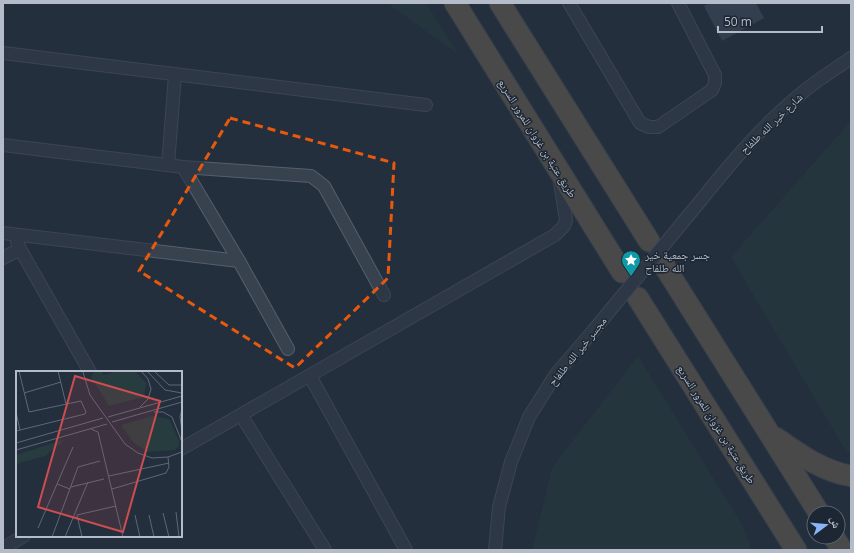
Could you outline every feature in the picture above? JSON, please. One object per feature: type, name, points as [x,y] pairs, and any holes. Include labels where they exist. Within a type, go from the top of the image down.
[{"type":"highway","name":"طريق عتبة بن غزوان للمرور السريع","points":[[455,3],[622,272]]},
{"type":"highway","points":[[500,3],[649,241]]},
{"type":"highway","points":[[665,267],[814,505]]},
{"type":"highway","name":"طريق عتبة بن غزوان للمرور السريع","points":[[638,298],[796,550]]},
{"type":"highway","points":[[767,432],[808,460],[839,474],[851,476]]},
{"type":"highway","points":[[733,450],[781,550]]},
{"type":"street","points":[[569,3],[640,123],[648,127],[658,127],[712,90],[715,83],[715,75],[678,3]]},
{"type":"street","points":[[3,53],[426,105]]},
{"type":"street","name":"شارع خير الله طلفاح","points":[[702,199],[732,161],[769,122],[808,88],[851,58]]},
{"type":"street","points":[[168,165],[175,75]]},
{"type":"street","points":[[3,145],[183,167],[305,175],[317,179],[324,186],[384,295]]},
{"type":"street","points":[[183,167],[239,261],[288,349]]},
{"type":"street","points":[[182,448],[560,231],[564,226],[566,214],[558,169]]},
{"type":"street","name":"مجسر خير الله طلفاح","points":[[495,550],[500,507],[511,462],[529,417],[556,374],[702,199]]},
{"type":"street","points":[[8,233],[239,261]]},
{"type":"street","points":[[8,233],[20,248],[89,371]]},
{"type":"street","points":[[3,258],[20,248]]},
{"type":"street","points":[[310,376],[406,550]]},
{"type":"street","points":[[241,415],[325,550]]},
{"type":"street","points":[[3,548],[22,537]]},
{"type":"highlighted area","points":[[230,118],[394,163],[388,278],[295,368],[139,271]]},
{"type":"green space","points":[[387,3],[426,3],[458,54]]},
{"type":"green space","points":[[851,121],[851,451],[846,451],[731,257]]},
{"type":"green space","points":[[638,356],[744,528],[751,550],[532,550],[552,468]]},
{"type":"building","points":[[710,3],[756,3],[764,18],[722,41],[704,6]]},
{"type":"place","name":"جسر جمعية خير الله طلفاح","points":[[631,277]]}]
